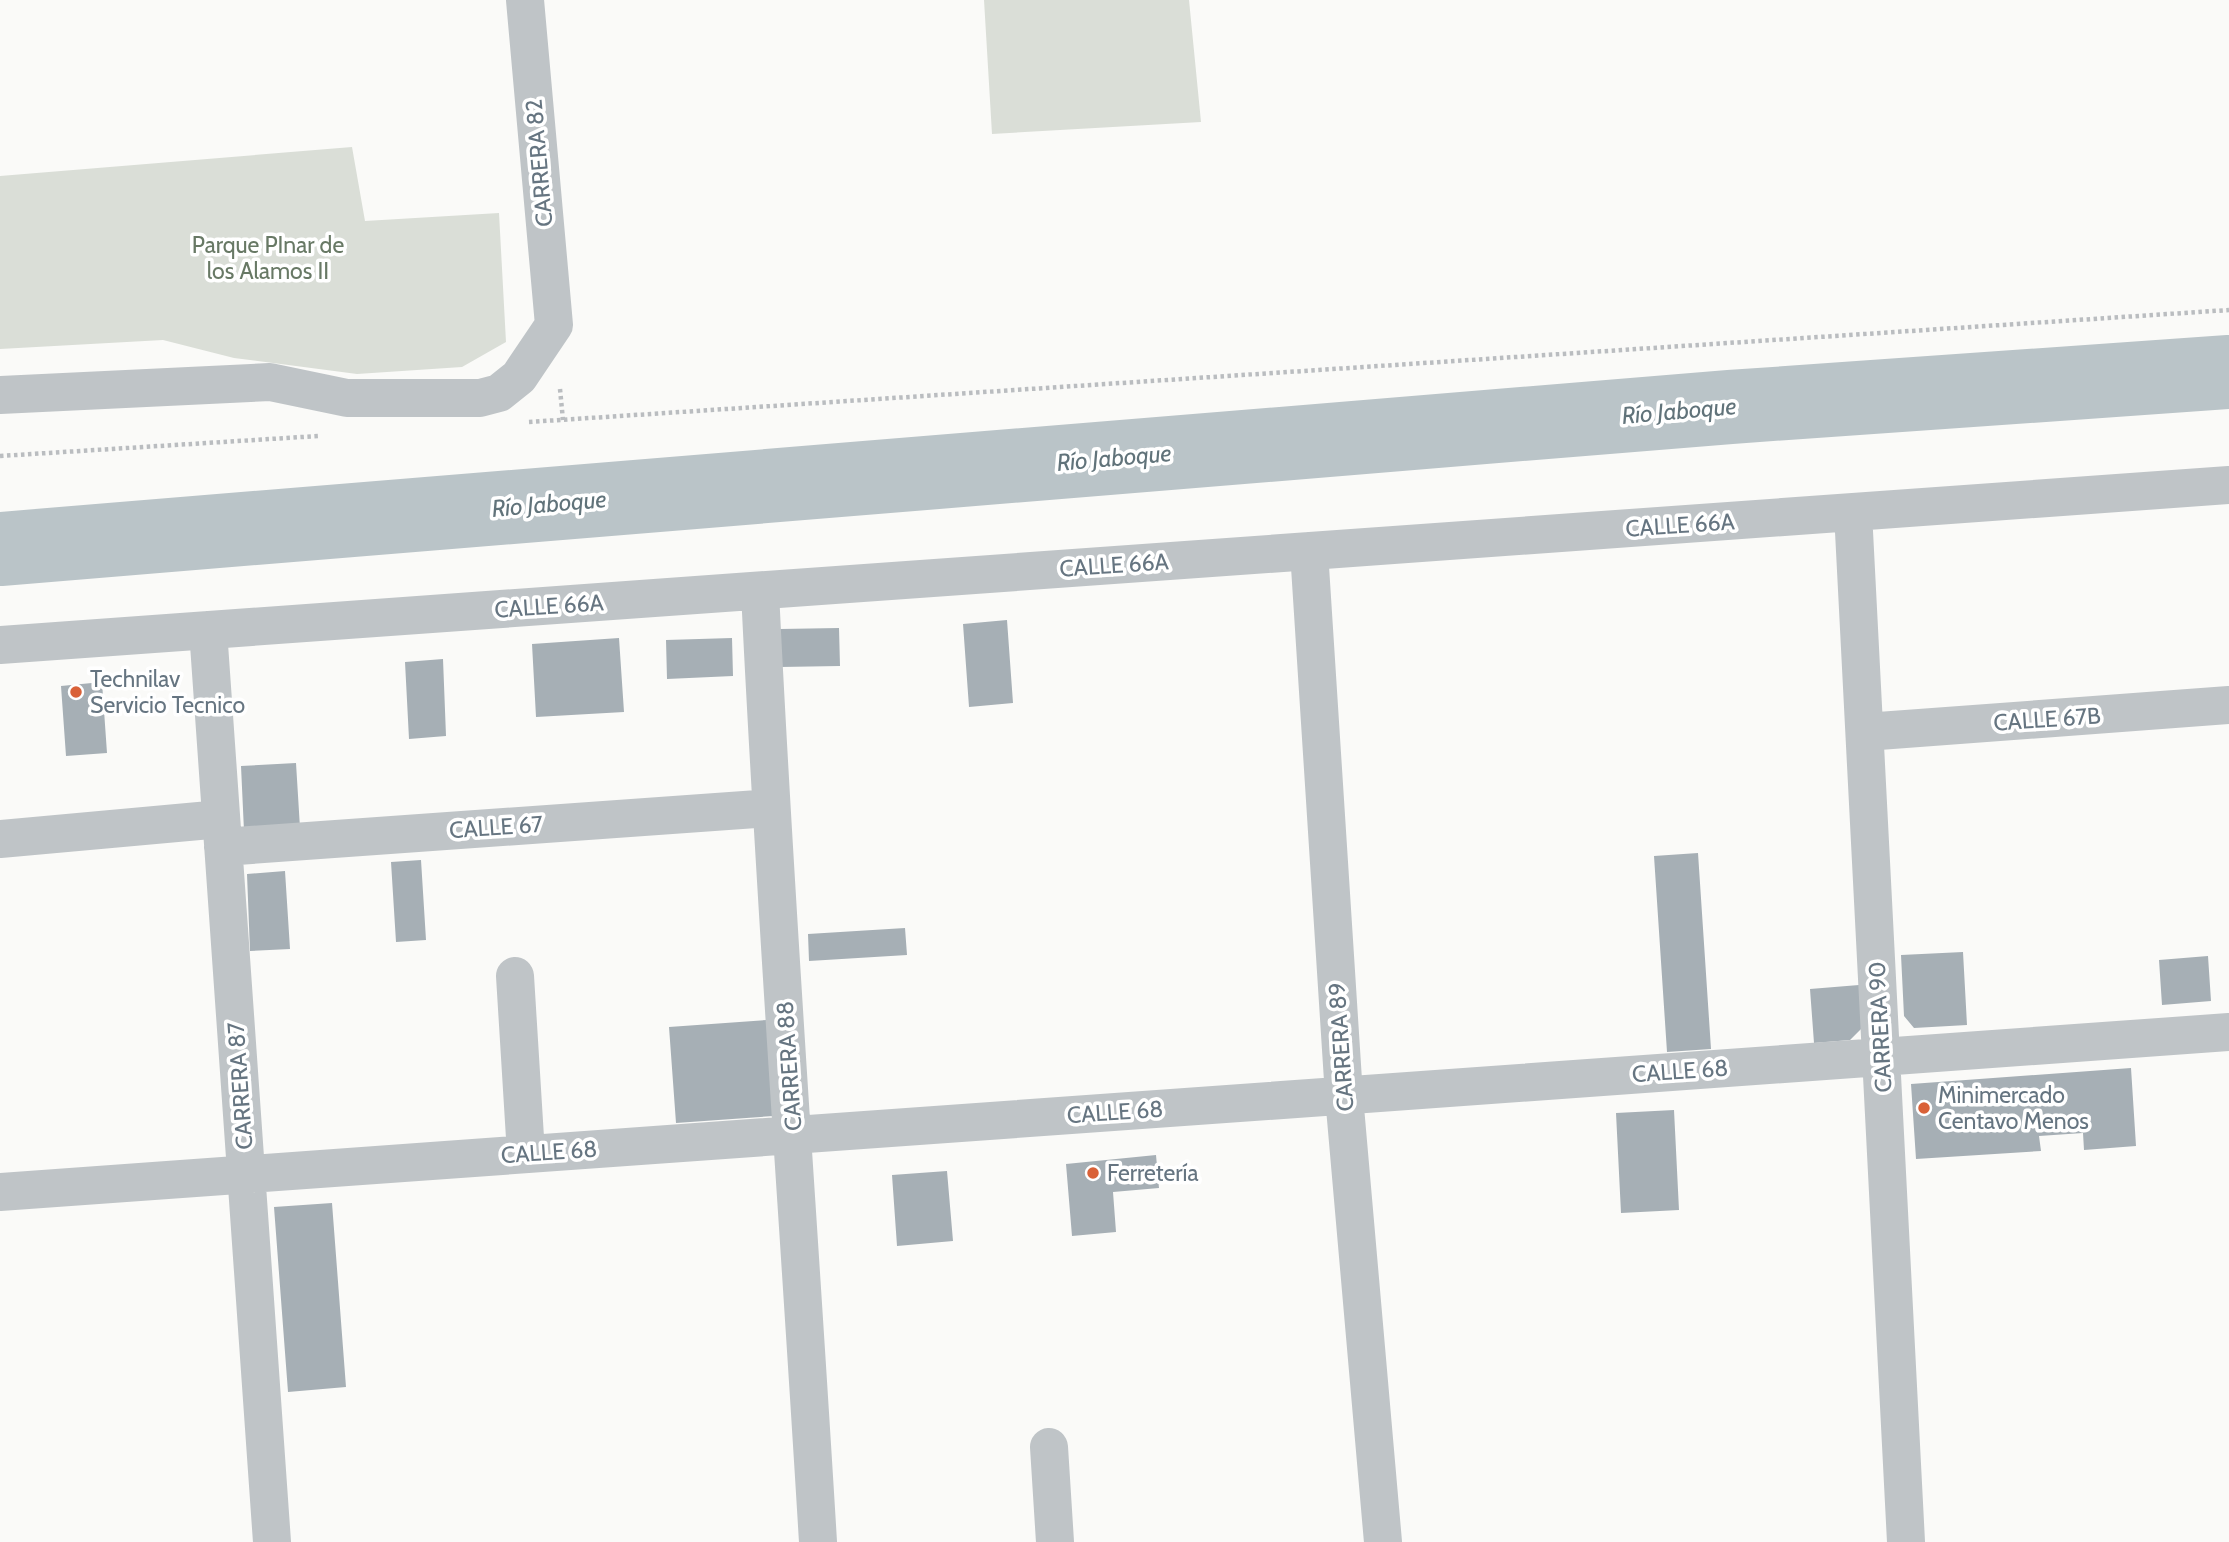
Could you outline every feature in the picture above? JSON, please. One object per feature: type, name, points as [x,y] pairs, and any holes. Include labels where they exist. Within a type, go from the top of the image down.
[{"type":"street","name":"CARRERA 82","points":[[0,395],[270,382],[347,398],[480,398],[499,393],[519,377],[554,325],[525,0]]},
{"type":"street","name":"CALLE 66A","points":[[0,645],[2229,485]]},
{"type":"street","name":"CARRERA 90","points":[[1853,512],[1906,1542]]},
{"type":"street","name":"CARRERA 89","points":[[1308,551],[1344,1096],[1383,1542]]},
{"type":"street","name":"CARRERA 88","points":[[760,591],[770,808],[794,1135],[818,1542]]},
{"type":"street","name":"CARRERA 87","points":[[208,630],[272,1542]]},
{"type":"street","name":"CALLE 67B","points":[[1865,732],[2229,705]]},
{"type":"street","name":"CALLE 67","points":[[0,839],[222,833],[770,808]]},
{"type":"street","points":[[516,976],[526,1154]]},
{"type":"street","name":"CALLE 68","points":[[0,1192],[2229,1032]]},
{"type":"street","points":[[1049,1447],[1055,1542]]},
{"type":"path","points":[[522,423],[2229,310]]},
{"type":"path","points":[[0,456],[330,435]]},
{"type":"green space","points":[[984,0],[1189,0],[1201,122],[992,134]]},
{"type":"green space","name":"Parque PInar de los Alamos II","points":[[352,147],[365,221],[499,213],[506,342],[462,367],[357,374],[234,358],[163,340],[0,349],[0,176]]},
{"type":"building","points":[[1007,620],[1013,703],[969,707],[963,624]]},
{"type":"building","points":[[839,628],[840,666],[780,667],[780,629]]},
{"type":"building","points":[[619,638],[624,712],[536,717],[532,644]]},
{"type":"building","points":[[732,638],[733,676],[667,679],[666,640]]},
{"type":"building","points":[[443,659],[446,736],[409,739],[405,662]]},
{"type":"building","points":[[102,682],[107,753],[66,756],[61,686]]},
{"type":"building","points":[[296,763],[300,828],[244,831],[241,766]]},
{"type":"building","points":[[1698,853],[1711,1049],[1667,1052],[1654,856]]},
{"type":"building","points":[[421,860],[426,940],[396,942],[391,862]]},
{"type":"building","points":[[285,871],[290,949],[250,951],[247,874]]},
{"type":"building","points":[[905,928],[907,955],[809,961],[808,934]]},
{"type":"building","points":[[1963,952],[1967,1025],[1914,1028],[1904,1016],[1901,955]]},
{"type":"building","points":[[2208,956],[2211,1001],[2162,1005],[2159,960]]},
{"type":"building","points":[[1859,985],[1863,1027],[1850,1040],[1814,1043],[1810,989]]},
{"type":"building","points":[[767,1020],[773,1116],[676,1123],[669,1027]]},
{"type":"building","points":[[2131,1068],[2136,1146],[2084,1150],[2083,1133],[2039,1136],[2041,1151],[1916,1159],[1911,1084]]},
{"type":"building","points":[[1674,1110],[1679,1210],[1621,1213],[1616,1113]]},
{"type":"building","points":[[1156,1155],[1159,1188],[1113,1192],[1116,1232],[1072,1236],[1066,1164]]},
{"type":"building","points":[[947,1171],[953,1241],[897,1246],[892,1175]]},
{"type":"building","points":[[332,1203],[346,1387],[288,1392],[274,1207]]},
{"type":"waterway","name":"Río Jaboque","points":[[0,549],[1730,407],[2229,372]]},
{"type":"place","name":"Technilav Servicio Tecnico","points":[[76,692]]},
{"type":"place","name":"Minimercado Centavo Menos","points":[[1924,1108]]},
{"type":"place","name":"Ferretería","points":[[1093,1173]]}]
